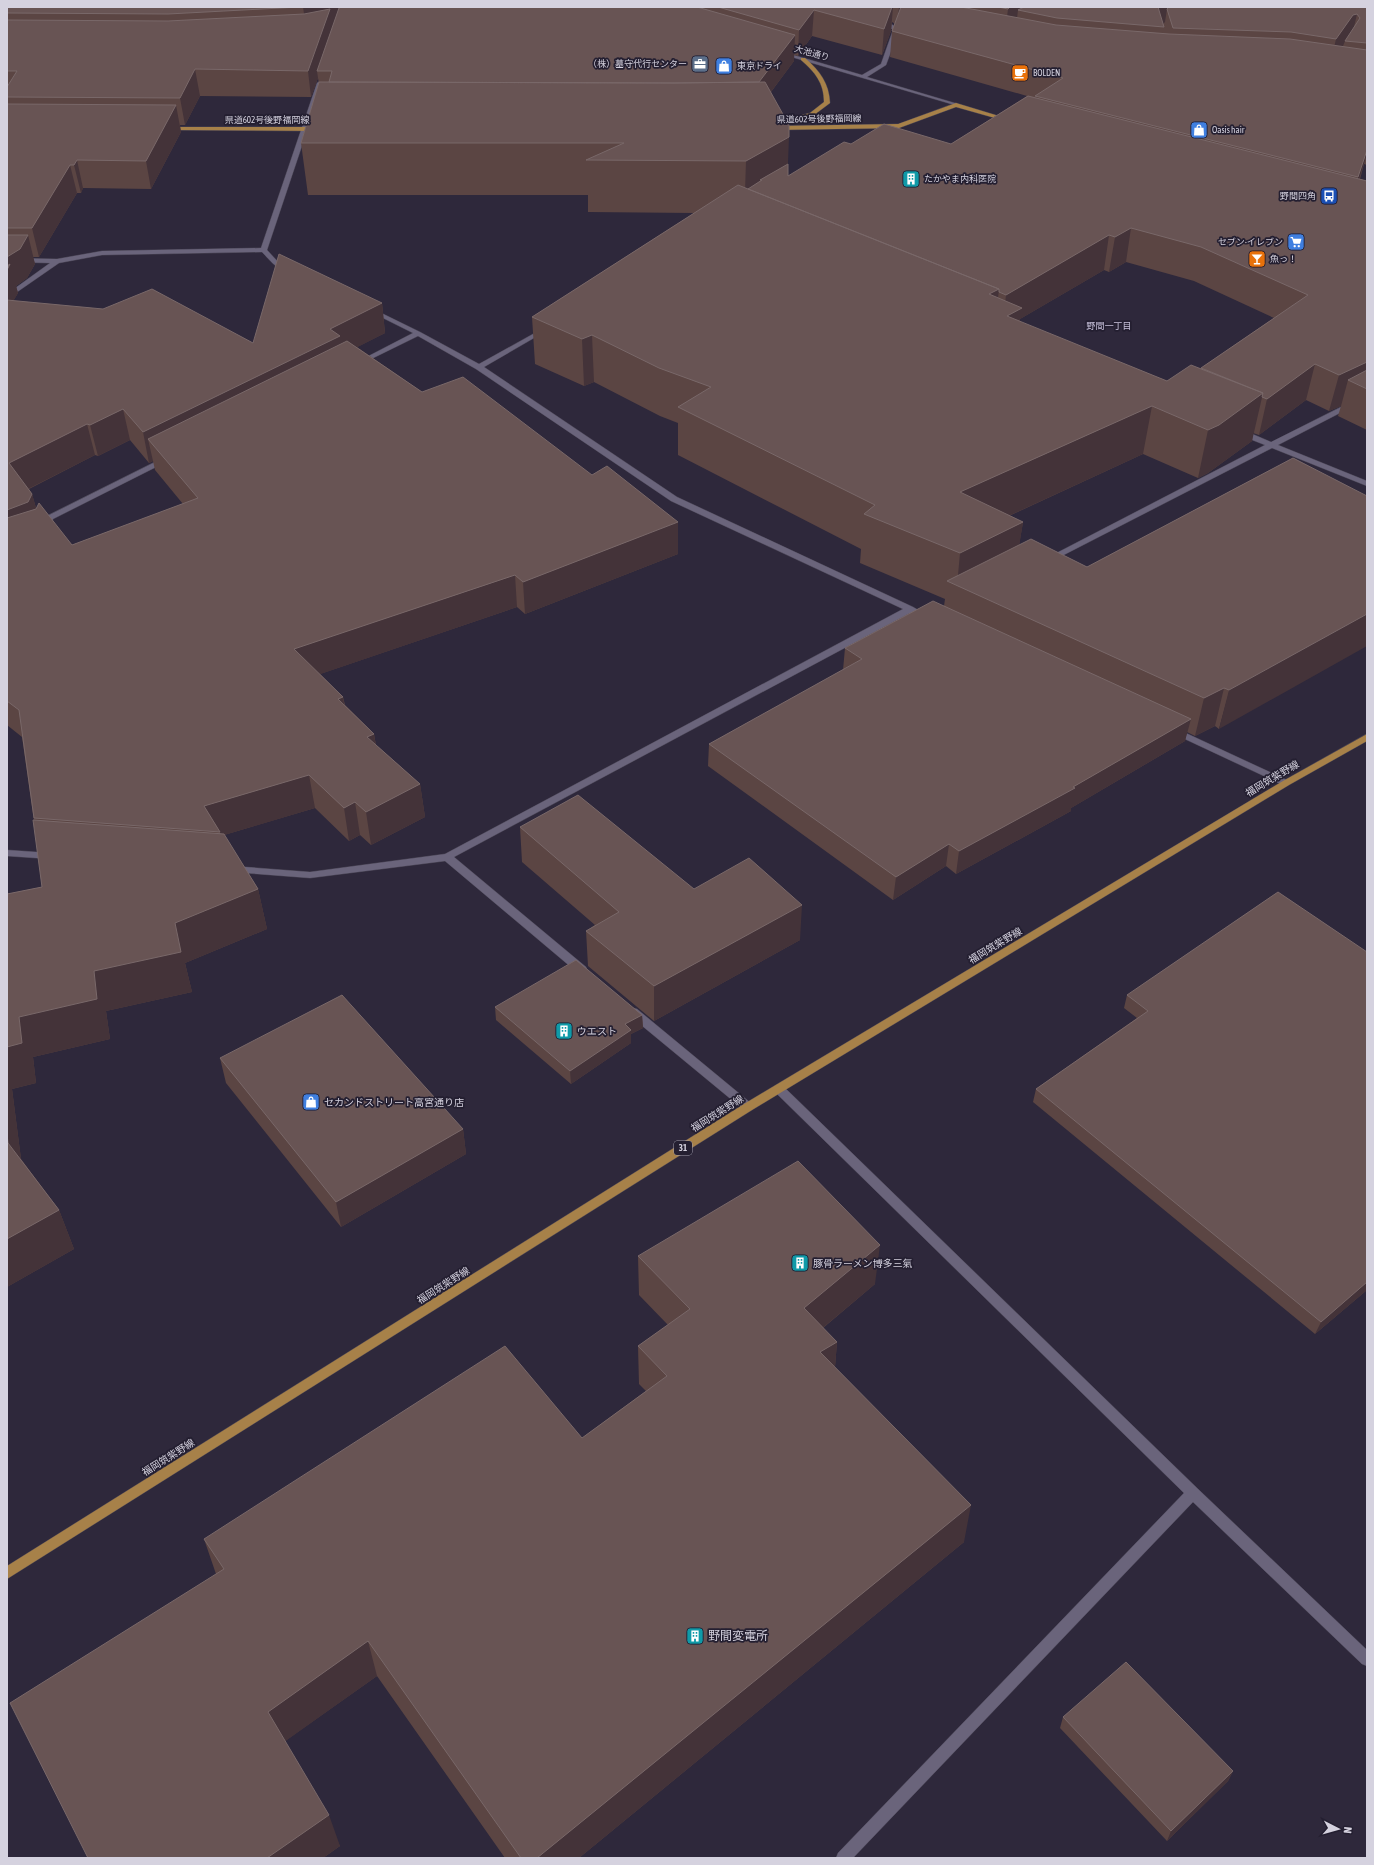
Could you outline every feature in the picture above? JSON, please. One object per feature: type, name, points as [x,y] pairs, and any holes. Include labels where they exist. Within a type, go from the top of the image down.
[{"type":"main road","name":"県道602号後野福岡線","points":[[803,59],[817,72],[824,82],[828,94],[827,103],[812,114],[766,126],[900,126],[956,104]]},
{"type":"main road","points":[[956,104],[1014,121]]},
{"type":"main road","name":"県道602号後野福岡線","points":[[163,129],[327,130]]},
{"type":"main road","name":"福岡筑紫野線","points":[[7,1573],[748,1107],[1286,783],[1367,737]]},
{"type":"street","points":[[869,9],[896,30]]},
{"type":"street","points":[[896,30],[904,28]]},
{"type":"street","points":[[863,77],[883,64],[896,30]]},
{"type":"street","name":"大池通り","points":[[773,51],[956,104]]},
{"type":"street","points":[[264,250],[303,129],[323,73]]},
{"type":"street","points":[[888,134],[900,126]]},
{"type":"street","points":[[7,260],[56,261],[102,253],[264,250],[278,265],[292,272]]},
{"type":"street","points":[[7,298],[56,261]]},
{"type":"street","points":[[362,306],[418,333],[479,367],[674,499],[932,619]]},
{"type":"street","points":[[479,367],[548,328]]},
{"type":"street","points":[[354,365],[418,333]]},
{"type":"street","points":[[1038,565],[1367,396]]},
{"type":"street","points":[[1234,430],[1367,484]]},
{"type":"street","points":[[41,537],[50,518],[170,458]]},
{"type":"street","points":[[222,868],[310,875],[447,857],[910,609]]},
{"type":"street","points":[[1169,728],[1286,783]]},
{"type":"street","points":[[7,852],[63,857]]},
{"type":"street","points":[[447,857],[587,974]]},
{"type":"street","points":[[624,1005],[748,1107]]},
{"type":"street","points":[[779,1089],[1193,1493],[1367,1659]]},
{"type":"street","points":[[843,1858],[1193,1493]]},
{"type":"building","points":[[7,7],[300,7],[168,14],[7,13]]},
{"type":"building","points":[[697,7],[795,35],[759,82],[329,82],[332,71],[317,71],[339,8]]},
{"type":"building","points":[[718,7],[892,7],[884,29],[814,10],[799,30]]},
{"type":"building","points":[[901,7],[961,7],[1056,25],[1169,34],[1290,39],[1367,50],[1367,150],[1358,177],[1035,96],[1063,78],[892,31]]},
{"type":"building","points":[[998,7],[1010,7],[1008,9]]},
{"type":"building","points":[[1024,7],[1158,7],[1164,27],[1057,18],[1018,10]]},
{"type":"building","points":[[1169,7],[1367,7],[1367,43],[1345,41],[1360,18],[1357,14],[1353,15],[1336,39],[1291,32],[1173,28],[1167,9]]},
{"type":"building","points":[[330,9],[308,71],[195,69],[180,98],[7,97],[7,87],[17,71],[7,71],[7,20],[168,21],[304,14]]},
{"type":"building","points":[[319,82],[765,82],[789,125],[789,137],[746,161],[586,160],[624,143],[301,143]]},
{"type":"building","points":[[1028,96],[1367,181],[1367,362],[1339,375],[1315,364],[1267,399],[1262,397],[1263,393],[1201,368],[1308,295],[1201,247],[1131,228],[1115,237],[1109,235],[1006,295],[999,292],[999,289],[748,189],[762,180],[760,180],[788,164],[788,176],[844,142],[851,144],[884,124],[951,144]]},
{"type":"building","points":[[7,104],[176,105],[146,161],[77,160],[74,165],[70,165],[32,228],[7,228]]},
{"type":"building","points":[[738,185],[999,289],[989,294],[1022,308],[1007,316],[1167,381],[1191,365],[1263,393],[1219,425],[1208,430],[1152,406],[960,492],[1023,522],[960,553],[864,514],[875,505],[678,407],[711,387],[659,368],[592,335],[582,339],[532,317]]},
{"type":"building","points":[[7,235],[28,235],[20,249],[7,257]]},
{"type":"building","points":[[279,254],[382,303],[330,329],[340,336],[143,432],[123,409],[90,425],[87,424],[9,463],[32,494],[28,502],[7,510],[7,300],[103,309],[152,289],[253,343]]},
{"type":"building","points":[[347,341],[422,392],[463,377],[592,475],[607,466],[678,522],[523,582],[515,575],[294,649],[343,697],[338,699],[374,734],[367,737],[420,784],[366,812],[355,802],[344,808],[309,775],[204,806],[220,832],[34,818],[19,710],[7,701],[7,518],[36,509],[39,503],[72,545],[198,498],[148,439]]},
{"type":"building","points":[[1367,370],[1367,389],[1348,380]]},
{"type":"building","points":[[1293,458],[1367,496],[1367,614],[1229,690],[1224,688],[1204,698],[947,581],[1031,539],[1087,567]]},
{"type":"building","points":[[933,601],[1191,719],[1073,787],[1075,788],[959,851],[949,844],[896,877],[709,744],[862,659],[845,648]]},
{"type":"building","points":[[578,795],[694,889],[749,858],[802,905],[654,986],[586,931],[619,912],[520,827]]},
{"type":"building","points":[[33,820],[224,834],[258,889],[175,923],[181,952],[94,971],[97,999],[19,1017],[22,1043],[7,1047],[7,894],[42,887]]},
{"type":"building","points":[[1278,892],[1367,952],[1367,1282],[1321,1322],[1036,1089],[1148,1011],[1127,995]]},
{"type":"building","name":"ウエスト","points":[[576,960],[642,1015],[625,1024],[631,1030],[570,1071],[495,1007]]},
{"type":"building","points":[[342,995],[463,1129],[336,1202],[220,1058]]},
{"type":"building","points":[[7,1134],[8,1143],[59,1210],[7,1239]]},
{"type":"building","points":[[798,1161],[880,1245],[804,1308],[837,1342],[820,1352],[971,1505],[537,1858],[521,1858],[368,1641],[268,1712],[329,1815],[267,1858],[88,1858],[10,1703],[224,1569],[204,1539],[505,1346],[582,1438],[667,1376],[638,1346],[690,1309],[638,1256]]},
{"type":"building","points":[[1126,1662],[1233,1771],[1171,1831],[1063,1717]]},
{"type":"place","name":"（株）墓守代行センター","points":[[700,64]]},
{"type":"place","name":"東京ドライ","points":[[724,66]]},
{"type":"place","name":"BOLDEN","points":[[1020,73]]},
{"type":"place","name":"Oasis hair","points":[[1199,130]]},
{"type":"place","name":"たかやま内科医院","points":[[911,179]]},
{"type":"place","name":"野間四角","points":[[1329,196]]},
{"type":"place","name":"セブン-イレブン","points":[[1296,242]]},
{"type":"place","name":"魚っ！","points":[[1257,259]]},
{"type":"place","name":"ウエスト","points":[[564,1031]]},
{"type":"place","name":"セカンドストリート高宮通り店","points":[[311,1102]]},
{"type":"place","name":"豚骨ラーメン博多三氣","points":[[800,1263]]},
{"type":"place","name":"野間変電所","points":[[695,1636]]},
{"type":"district","name":"野間一丁目","points":[[1109,326]]}]
